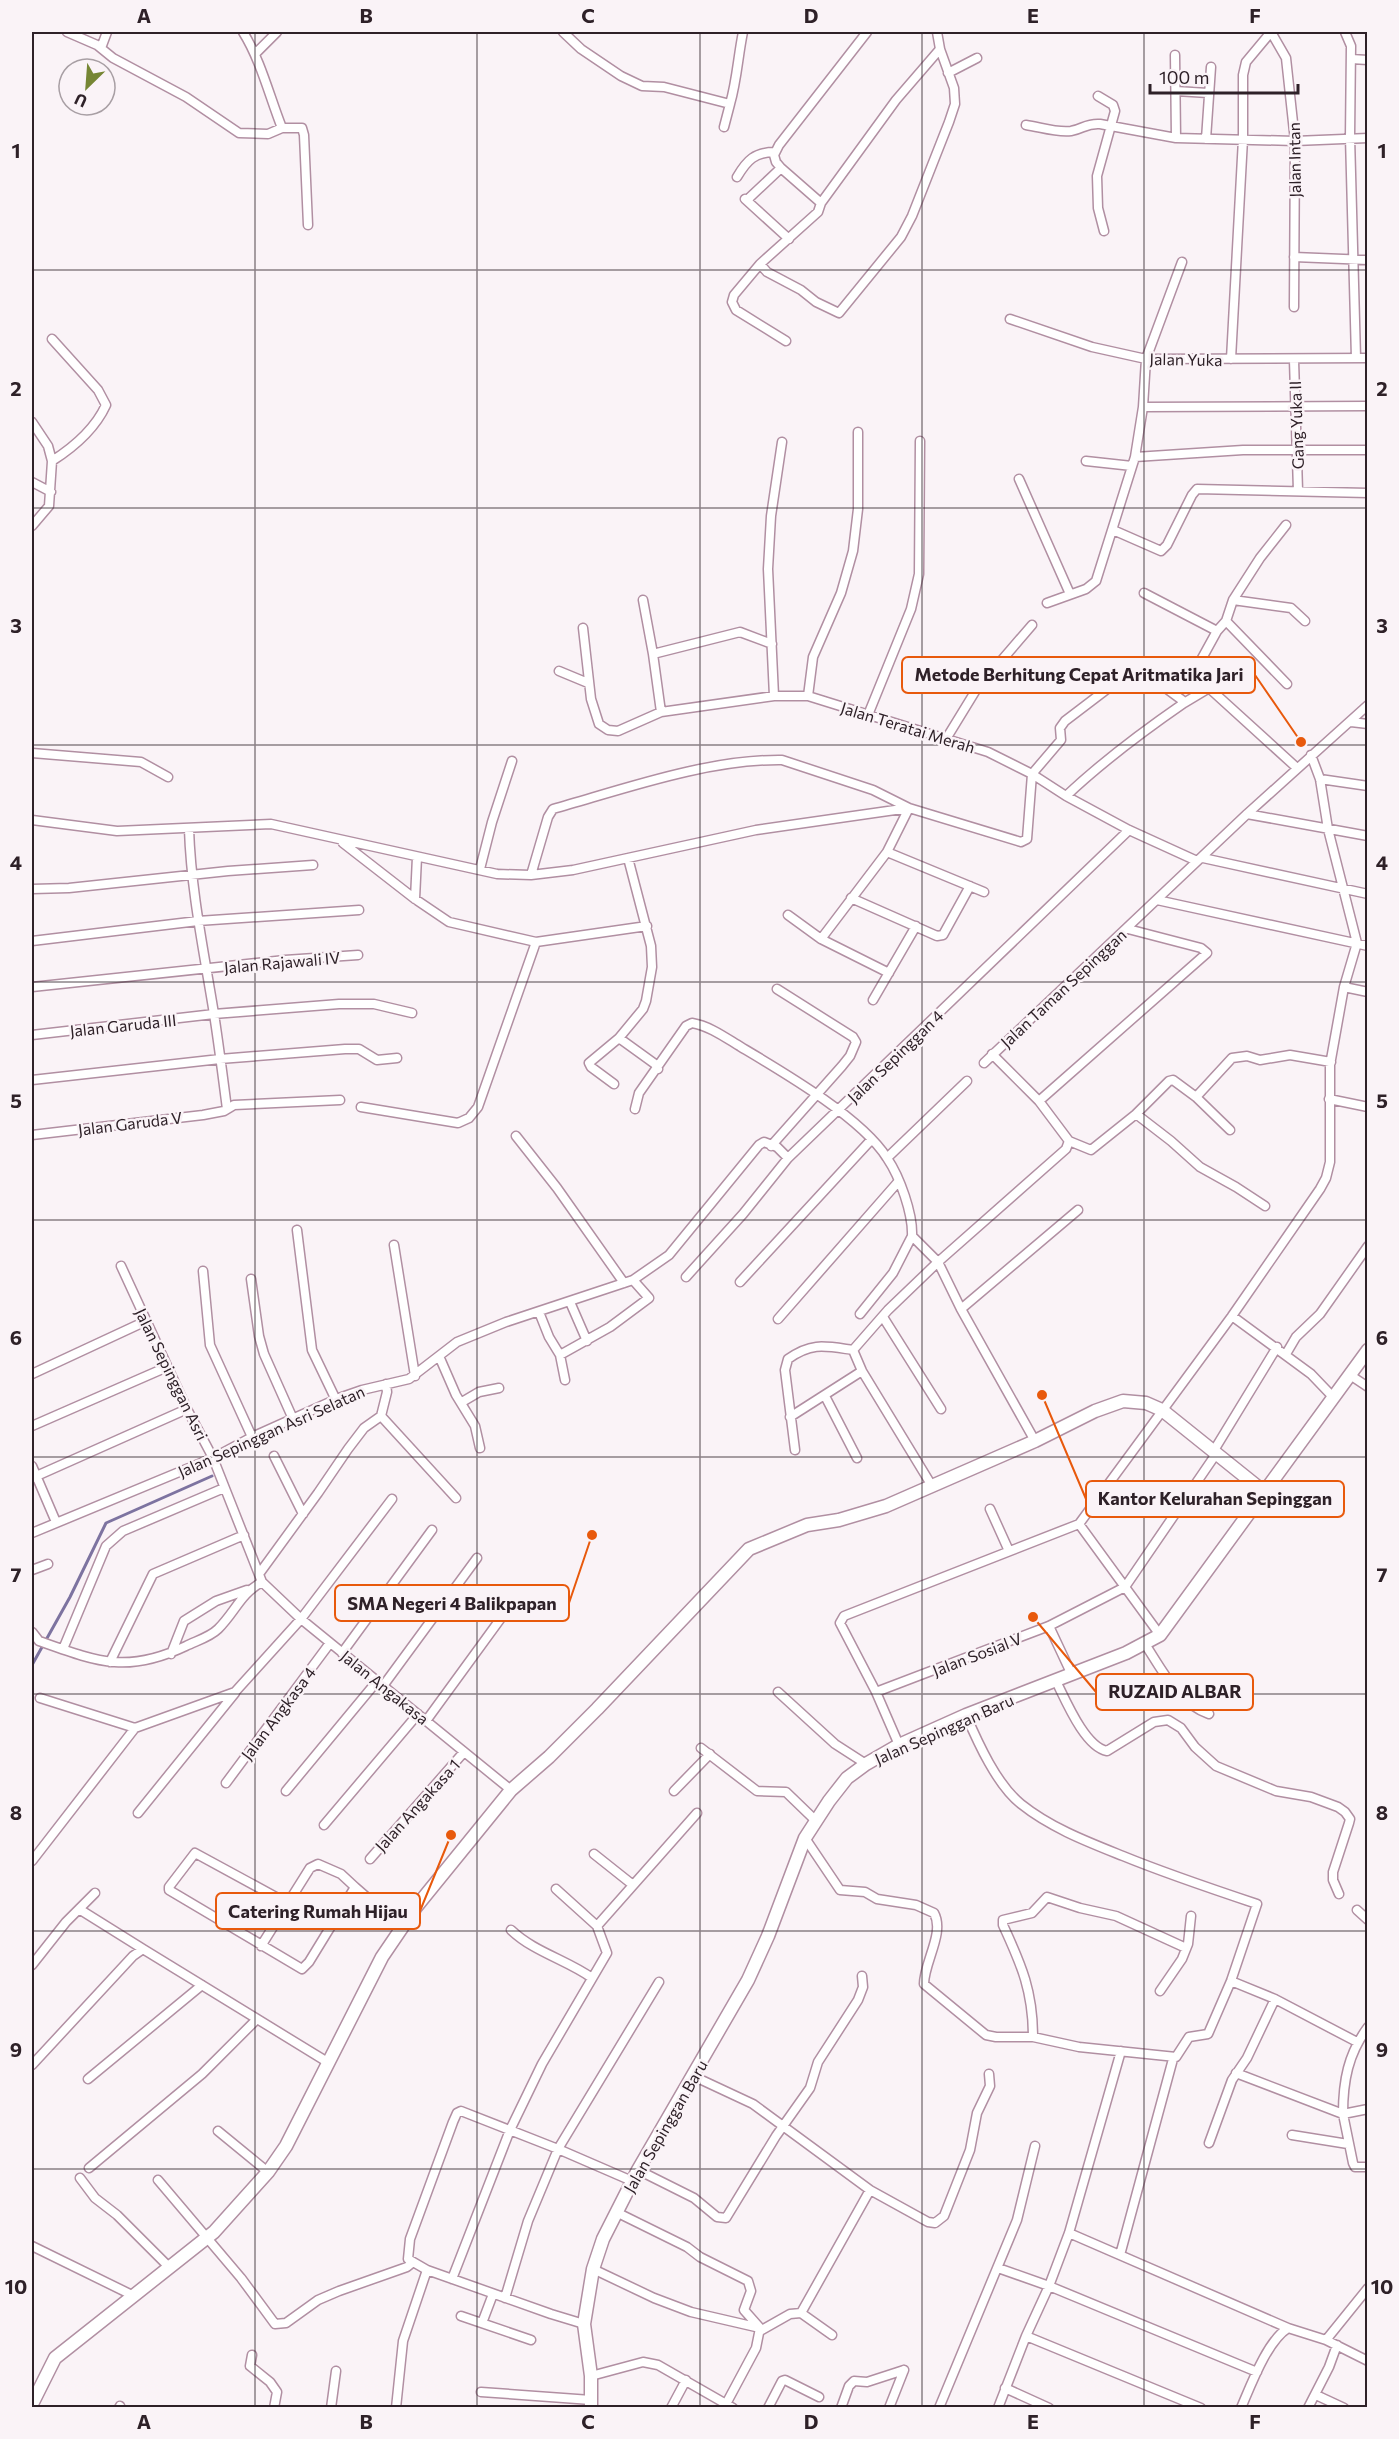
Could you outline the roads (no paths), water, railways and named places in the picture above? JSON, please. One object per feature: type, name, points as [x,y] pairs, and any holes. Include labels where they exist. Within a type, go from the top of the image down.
[{"type":"street","points":[[67,32],[101,48],[113,58],[186,97],[239,133],[268,134],[282,128],[297,126],[304,131],[308,225]]},
{"type":"street","points":[[101,48],[107,32]]},
{"type":"street","points":[[243,32],[256,53],[282,128]]},
{"type":"street","points":[[256,53],[277,32]]},
{"type":"street","points":[[563,32],[581,49],[621,76],[642,86],[664,87],[730,104]]},
{"type":"street","points":[[724,127],[736,84],[737,61],[743,32]]},
{"type":"street","points":[[821,203],[781,168],[776,162],[775,152],[850,51],[867,32]]},
{"type":"street","points":[[760,264],[766,272],[839,313],[895,245],[912,216],[954,104],[954,88],[940,49],[937,32]]},
{"type":"street","points":[[1231,359],[1244,139],[1243,75],[1246,62],[1271,32]]},
{"type":"street","name":"Jalan Intan","points":[[1271,32],[1286,58],[1295,141],[1294,307]]},
{"type":"street","points":[[1345,32],[1350,41],[1351,59],[1350,137],[1356,358]]},
{"type":"street","points":[[786,341],[736,310],[732,302],[734,295],[760,264],[820,210],[821,203],[896,100],[940,49]]},
{"type":"street","points":[[1175,55],[1176,138]]},
{"type":"street","points":[[948,74],[976,58]]},
{"type":"street","points":[[1351,59],[1368,60]]},
{"type":"street","points":[[1206,138],[1211,67]]},
{"type":"street","points":[[1176,91],[1208,93]]},
{"type":"street","points":[[1098,96],[1114,107],[1097,183],[1098,208],[1104,231]]},
{"type":"street","points":[[1026,125],[1074,131],[1088,123],[1176,138],[1295,141],[1368,138]]},
{"type":"street","points":[[737,177],[755,154],[775,152]]},
{"type":"street","points":[[781,168],[746,199],[789,239]]},
{"type":"street","points":[[1294,256],[1368,260]]},
{"type":"street","points":[[1047,603],[1086,590],[1096,581],[1133,462],[1143,407],[1146,359],[1182,262]]},
{"type":"street","name":"Jalan Yuka","points":[[1010,319],[1092,347],[1146,359],[1368,358]]},
{"type":"street","points":[[52,339],[98,390],[106,405],[100,418],[84,436],[52,461]]},
{"type":"street","name":"Gang Yuka II","points":[[1294,360],[1298,491]]},
{"type":"street","points":[[1143,407],[1368,406]]},
{"type":"street","points":[[32,422],[48,446],[52,461],[50,506],[32,526]]},
{"type":"street","points":[[808,696],[813,657],[841,593],[853,551],[858,509],[858,432]]},
{"type":"street","points":[[868,715],[907,620],[919,574],[920,441]]},
{"type":"street","points":[[774,696],[768,569],[771,516],[782,442]]},
{"type":"street","points":[[1086,461],[1133,462],[1202,451],[1368,450]]},
{"type":"street","points":[[1019,479],[1070,594]]},
{"type":"street","points":[[32,482],[51,492]]},
{"type":"street","points":[[1113,530],[1161,551],[1167,545],[1197,489],[1368,493]]},
{"type":"street","points":[[1286,525],[1260,558],[1233,600],[1226,621],[1217,631],[1194,675],[1297,768]]},
{"type":"street","points":[[1144,593],[1217,631]]},
{"type":"street","points":[[642,600],[653,654],[661,712]]},
{"type":"street","points":[[1233,600],[1291,608],[1305,621]]},
{"type":"street","points":[[1226,621],[1287,684]]},
{"type":"street","points":[[946,739],[976,690],[1032,626]]},
{"type":"street","points":[[559,671],[588,683],[583,628]]},
{"type":"street","points":[[653,654],[740,632],[772,644]]},
{"type":"street","points":[[531,875],[548,817],[553,809],[636,785],[718,767],[766,760],[782,760],[873,790],[909,808],[1024,841],[1032,774],[1062,740],[1060,728],[1065,721],[1132,670],[1144,672],[1184,703]]},
{"type":"street","name":"Jalan Teratai Merah","points":[[588,683],[599,724],[608,730],[618,731],[661,712],[774,696],[808,696],[988,752],[1032,774],[1066,796],[1129,830],[1200,859],[1368,894]]},
{"type":"street","points":[[1066,796],[1112,755],[1184,703],[1209,688]]},
{"type":"street","name":"Jalan Taman Sepinggan","points":[[1069,1141],[1038,1101],[992,1054],[1247,814],[1368,705]]},
{"type":"street","points":[[1351,722],[1368,724]]},
{"type":"street","points":[[32,753],[141,762],[168,777]]},
{"type":"street","points":[[899,1745],[840,1619],[1079,1524],[1232,1316],[1326,1178],[1330,1162],[1331,1062],[1344,987],[1357,943],[1328,829],[1320,779],[1311,755]]},
{"type":"street","points":[[480,869],[492,822],[512,761]]},
{"type":"street","points":[[1320,779],[1368,786]]},
{"type":"street","points":[[821,939],[887,852],[909,808]]},
{"type":"street","points":[[32,820],[117,831],[271,824],[497,874],[531,875],[573,870],[756,830],[909,808]]},
{"type":"street","points":[[1247,814],[1368,836]]},
{"type":"street","points":[[189,829],[198,921],[227,1109]]},
{"type":"street","name":"Jalan Sepinggan 4","points":[[686,1277],[743,1214],[788,1158],[1129,830]]},
{"type":"street","points":[[338,839],[415,899],[449,922],[536,942],[646,926]]},
{"type":"street","points":[[887,852],[984,892]]},
{"type":"street","points":[[415,899],[417,857]]},
{"type":"street","points":[[614,1084],[589,1063],[619,1038],[644,1009],[652,967],[646,926],[628,858]]},
{"type":"street","points":[[32,889],[69,888],[313,865]]},
{"type":"street","points":[[850,898],[937,936],[943,935],[970,886]]},
{"type":"street","points":[[1157,900],[1368,945]]},
{"type":"street","points":[[32,941],[198,921],[359,910]]},
{"type":"street","points":[[788,915],[821,939],[889,973]]},
{"type":"street","points":[[873,1000],[916,926]]},
{"type":"street","points":[[1038,1101],[1207,953],[1201,948],[1128,928]]},
{"type":"street","points":[[361,1107],[458,1124],[469,1118],[478,1107],[536,942]]},
{"type":"street","name":"Jalan Rajawali IV","points":[[32,987],[358,955]]},
{"type":"street","points":[[1344,987],[1368,992]]},
{"type":"street","points":[[777,989],[853,1037],[856,1042],[850,1056],[771,1146],[777,1148],[788,1158]]},
{"type":"street","name":"Jalan Garuda III","points":[[32,1035],[214,1014],[361,1003],[391,1007],[412,1013]]},
{"type":"street","points":[[635,1109],[639,1093],[686,1026],[692,1023],[712,1030],[773,1066],[838,1111],[871,1140],[887,1158],[898,1182],[913,1222],[913,1238],[893,1273],[860,1314]]},
{"type":"street","points":[[619,1038],[655,1064],[658,1069]]},
{"type":"street","points":[[32,1080],[220,1059],[355,1048],[377,1060],[397,1058]]},
{"type":"street","points":[[984,1062],[992,1054]]},
{"type":"street","points":[[1196,1097],[1232,1058],[1247,1056],[1260,1060],[1290,1055],[1331,1062]]},
{"type":"street","points":[[853,1350],[938,1262],[1066,1149],[1069,1141],[1090,1150],[1136,1114],[1169,1081],[1173,1080],[1196,1097],[1230,1130]]},
{"type":"street","points":[[887,1158],[967,1081]]},
{"type":"street","points":[[1329,1099],[1368,1107]]},
{"type":"street","name":"Jalan Garuda V","points":[[32,1135],[203,1115],[234,1105],[339,1100]]},
{"type":"street","points":[[1136,1114],[1172,1141],[1200,1167],[1265,1206]]},
{"type":"street","points":[[516,1136],[628,1282],[648,1298],[610,1328],[560,1355]]},
{"type":"street","points":[[740,1282],[871,1140]]},
{"type":"street","name":"Jalan Sepinggan Asri Selatan","points":[[32,1533],[214,1461],[252,1437],[336,1400],[387,1388],[415,1376],[457,1342],[506,1322],[628,1282],[669,1256],[759,1145],[764,1142],[771,1146]]},
{"type":"street","points":[[778,1319],[898,1182]]},
{"type":"street","points":[[960,1309],[1078,1210]]},
{"type":"street","points":[[297,1230],[312,1350],[336,1400]]},
{"type":"street","points":[[913,1238],[938,1262],[960,1309],[1035,1441]]},
{"type":"street","points":[[394,1245],[415,1376]]},
{"type":"street","points":[[1286,1353],[1293,1341],[1320,1314],[1368,1246]]},
{"type":"street","name":"Jalan Sepinggan Asri","points":[[121,1266],[167,1367],[214,1461],[261,1578]]},
{"type":"street","points":[[203,1271],[210,1345],[252,1437]]},
{"type":"street","points":[[250,1279],[264,1354],[293,1419]]},
{"type":"street","points":[[570,1302],[587,1341]]},
{"type":"street","points":[[539,1312],[549,1337],[560,1355],[565,1380]]},
{"type":"street","points":[[1232,1316],[1286,1353],[1333,1397]]},
{"type":"street","points":[[883,1317],[940,1409]]},
{"type":"street","points":[[32,1374],[146,1321]]},
{"type":"street","points":[[795,1450],[785,1370],[788,1359],[801,1349],[818,1345],[853,1350]]},
{"type":"street","name":"Jalan Sosial V","points":[[876,1692],[1049,1626],[1125,1587],[1214,1453],[1277,1347]]},
{"type":"street","points":[[853,1350],[862,1371],[932,1486]]},
{"type":"street","name":"Jalan Sepinggan Baru","points":[[591,2404],[591,2376],[584,2324],[592,2269],[603,2239],[635,2176],[748,1980],[768,1936],[805,1838],[815,1820],[847,1778],[899,1745],[966,1715],[1072,1675],[1145,1644],[1160,1635],[1368,1350]]},
{"type":"street","points":[[439,1356],[475,1426],[480,1448]]},
{"type":"street","points":[[32,1426],[167,1367]]},
{"type":"street","points":[[790,1417],[862,1371]]},
{"type":"street","points":[[1350,1375],[1368,1387]]},
{"type":"street","points":[[32,1632],[39,1641],[63,1649],[110,1662],[131,1664],[171,1654],[217,1630],[247,1590],[261,1578],[348,1449],[364,1428],[381,1414],[387,1388]]},
{"type":"street","points":[[460,1400],[479,1392],[500,1388]]},
{"type":"street","points":[[825,1396],[856,1458]]},
{"type":"street","points":[[32,2404],[55,2358],[207,2238],[268,2172],[286,2146],[382,1957],[416,1906],[511,1790],[549,1757],[597,1709],[749,1549],[807,1525],[839,1520],[869,1511],[932,1486],[1035,1441],[1095,1411],[1123,1401],[1146,1403],[1162,1410],[1263,1491]]},
{"type":"street","points":[[34,1477],[188,1409]]},
{"type":"street","points":[[381,1414],[456,1498]]},
{"type":"street","points":[[274,1456],[303,1514]]},
{"type":"street","points":[[32,1466],[34,1477],[56,1522]]},
{"type":"street","points":[[63,1649],[101,1555],[112,1538],[223,1487]]},
{"type":"street","points":[[138,1813],[235,1692],[301,1619],[392,1498]]},
{"type":"street","points":[[990,1509],[1009,1551]]},
{"type":"street","points":[[1079,1524],[1160,1635]]},
{"type":"street","points":[[342,1653],[432,1530]]},
{"type":"street","points":[[110,1662],[153,1574],[244,1535]]},
{"type":"street","points":[[286,1791],[380,1683],[477,1558]]},
{"type":"street","points":[[32,1570],[48,1564]]},
{"type":"street","name":"Jalan Angakasa","points":[[261,1578],[301,1619],[511,1790]]},
{"type":"street","points":[[171,1654],[184,1621],[216,1601],[247,1590]]},
{"type":"street","points":[[426,1721],[512,1603]]},
{"type":"street","points":[[1049,1626],[1072,1675]]},
{"type":"street","name":"Jalan Angkasa 4","points":[[226,1783],[330,1643]]},
{"type":"street","points":[[1145,1644],[1190,1705],[1209,1714]]},
{"type":"street","points":[[1056,1681],[1074,1719],[1101,1749],[1107,1751],[1154,1722],[1168,1720],[1180,1728],[1195,1747],[1216,1766],[1268,1788],[1311,1797],[1345,1812],[1349,1816],[1349,1823],[1333,1872],[1333,1880],[1339,1894]]},
{"type":"street","points":[[32,1861],[135,1728],[235,1692]]},
{"type":"street","points":[[778,1692],[836,1744],[866,1764]]},
{"type":"street","points":[[40,1698],[135,1728]]},
{"type":"street","points":[[324,1825],[418,1714]]},
{"type":"street","points":[[966,1715],[990,1763],[1020,1804],[1053,1825],[1096,1845],[1163,1872],[1257,1904],[1231,1981],[1208,2034],[1202,2037],[1189,2037],[1173,2059],[1120,2255]]},
{"type":"street","points":[[701,1748],[758,1791],[786,1792],[815,1820]]},
{"type":"street","name":"Jalan Angakasa 1","points":[[370,1858],[464,1752]]},
{"type":"street","points":[[674,1791],[710,1754]]},
{"type":"street","points":[[597,1926],[698,1813]]},
{"type":"street","points":[[805,1838],[840,1890],[865,1892],[877,1899],[916,1905],[934,1912],[937,1922],[935,1939],[923,1980],[926,1987],[986,2035],[1033,2037],[1079,2047],[1176,2057]]},
{"type":"street","points":[[287,1903],[195,1853],[169,1887],[169,1890],[261,1946],[298,1968],[305,1968],[355,1887]]},
{"type":"street","points":[[594,1854],[633,1885]]},
{"type":"street","points":[[261,1946],[310,1868],[318,1864],[341,1874],[402,1928]]},
{"type":"street","points":[[452,2279],[510,2130],[542,2064],[607,1953],[597,1926],[556,1889]]},
{"type":"street","points":[[32,1965],[66,1922],[95,1893]]},
{"type":"street","points":[[1033,2037],[1033,2008],[1026,1979],[1003,1925],[1004,1920],[1032,1913],[1047,1897],[1054,1898],[1080,1908],[1116,1916],[1186,1948]]},
{"type":"street","points":[[79,1909],[329,2063]]},
{"type":"street","points":[[1357,1910],[1368,1920]]},
{"type":"street","points":[[1160,1991],[1182,1959],[1191,1916]]},
{"type":"street","points":[[511,1930],[531,1945],[574,1965],[592,1978]]},
{"type":"street","points":[[32,2065],[133,1956],[143,1949]]},
{"type":"street","points":[[584,2324],[427,2270],[408,2259],[410,2240],[457,2113],[468,2112],[558,2149],[694,2198],[717,2217],[723,2219],[731,2211],[783,2125],[810,2088],[818,2062],[858,2000],[863,1987],[862,1976]]},
{"type":"street","points":[[1231,1981],[1275,1999],[1357,2042]]},
{"type":"street","points":[[505,2298],[528,2221],[558,2149],[659,1982]]},
{"type":"street","points":[[88,2079],[202,1985]]},
{"type":"street","points":[[1209,2143],[1236,2073],[1247,2058],[1275,1999]]},
{"type":"street","points":[[88,2168],[202,2074],[257,2019]]},
{"type":"street","points":[[1368,2027],[1357,2042],[1345,2078],[1343,2114],[1347,2144],[1355,2167],[1368,2167]]},
{"type":"street","points":[[998,2408],[1069,2233],[1120,2051]]},
{"type":"street","points":[[1236,2073],[1343,2114],[1368,2109]]},
{"type":"street","points":[[693,2076],[753,2104],[870,2190],[928,2222],[935,2223],[944,2216],[970,2150],[977,2113],[990,2086],[990,2074]]},
{"type":"street","points":[[218,2131],[268,2172]]},
{"type":"street","points":[[1292,2135],[1347,2144]]},
{"type":"street","points":[[939,2408],[998,2268],[1025,2192],[1035,2146]]},
{"type":"street","points":[[80,2178],[95,2198],[117,2215],[170,2268]]},
{"type":"street","points":[[158,2180],[241,2278],[271,2321],[278,2325],[286,2323],[318,2300],[407,2267],[412,2263]]},
{"type":"street","points":[[801,2313],[870,2190]]},
{"type":"street","points":[[616,2212],[687,2247],[700,2257],[748,2281],[751,2291],[744,2310],[760,2330]]},
{"type":"street","points":[[1069,2233],[1288,2328],[1326,2340],[1368,2361]]},
{"type":"street","points":[[32,2246],[134,2296]]},
{"type":"street","points":[[998,2268],[1049,2286],[1257,2372]]},
{"type":"street","points":[[592,2269],[690,2312],[760,2330],[790,2314],[801,2313],[832,2335]]},
{"type":"street","points":[[396,2408],[403,2341],[427,2270]]},
{"type":"street","points":[[1326,2340],[1368,2288]]},
{"type":"street","points":[[482,2322],[493,2294]]},
{"type":"street","points":[[460,2316],[531,2340]]},
{"type":"street","points":[[1241,2408],[1257,2372],[1279,2334],[1288,2328]]},
{"type":"street","points":[[591,2376],[643,2362],[658,2365],[729,2406],[756,2348],[760,2330]]},
{"type":"street","points":[[1026,2336],[1201,2408]]},
{"type":"street","points":[[1308,2408],[1316,2395],[1337,2345]]},
{"type":"street","points":[[252,2355],[250,2366],[270,2382],[277,2392],[274,2408]]},
{"type":"street","points":[[841,2408],[849,2386],[854,2381],[867,2382],[904,2370],[889,2408]]},
{"type":"street","points":[[331,2408],[336,2371]]},
{"type":"street","points":[[671,2408],[686,2380]]},
{"type":"street","points":[[768,2408],[782,2381],[785,2380],[819,2397]]},
{"type":"street","points":[[1005,2388],[1049,2408]]},
{"type":"street","points":[[481,2392],[591,2404]]},
{"type":"street","points":[[1316,2395],[1344,2408]]},
{"type":"waterway","points":[[32,1665],[70,1597],[106,1523],[212,1476]]},
{"type":"place","name":"Metode Berhitung Cepat Aritmatika Jari","points":[[1301,742]]},
{"type":"place","name":"Kantor Kelurahan Sepinggan","points":[[1042,1395]]},
{"type":"place","name":"SMA Negeri 4 Balikpapan","points":[[592,1535]]},
{"type":"place","name":"RUZAID ALBAR","points":[[1033,1617]]},
{"type":"place","name":"Catering Rumah Hijau","points":[[451,1835]]}]
